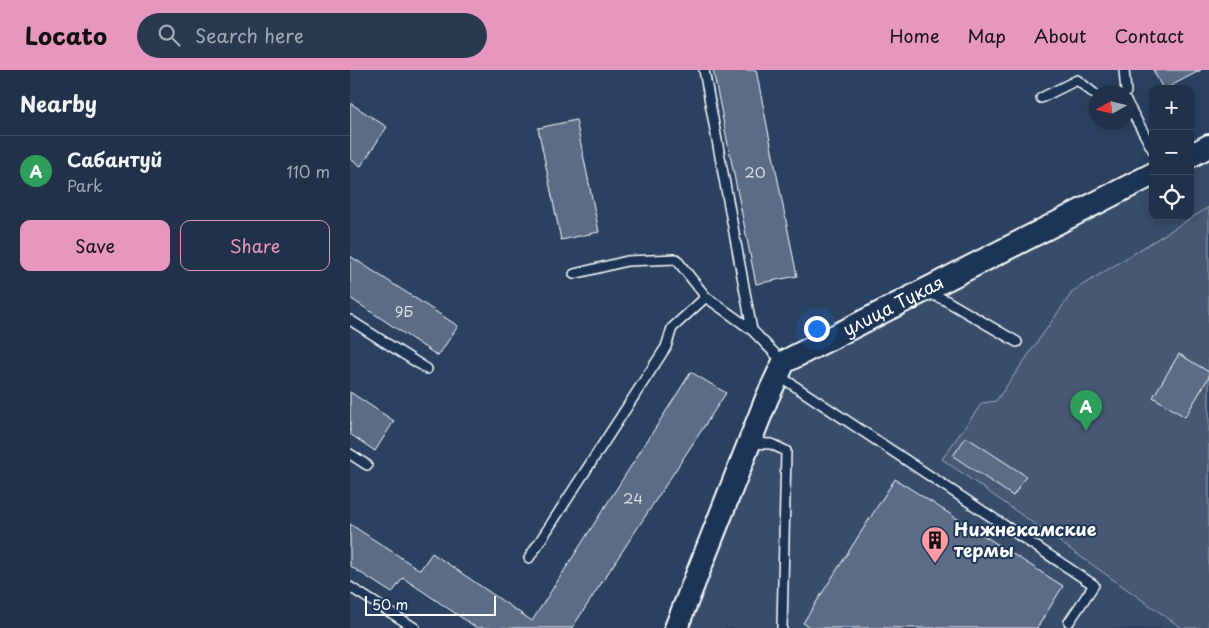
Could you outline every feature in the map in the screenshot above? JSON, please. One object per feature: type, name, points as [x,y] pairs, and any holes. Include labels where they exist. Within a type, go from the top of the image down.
[{"type":"street","points":[[1194,154],[1209,146]]},
{"type":"street","name":"улица Тукая","points":[[781,368],[924,291],[1151,175]]},
{"type":"street","points":[[676,628],[749,443],[781,368]]},
{"type":"lane","points":[[704,70],[752,330]]},
{"type":"lane","points":[[1124,70],[1125,85]]},
{"type":"lane","points":[[1041,98],[1077,80],[1089,89]]},
{"type":"lane","points":[[1134,116],[1149,143]]},
{"type":"lane","points":[[574,274],[627,261],[676,259],[706,298],[752,330],[781,368],[1094,585],[1069,622]]},
{"type":"lane","points":[[924,291],[945,300],[1017,342]]},
{"type":"lane","points":[[529,558],[666,347],[672,328],[706,298]]},
{"type":"lane","points":[[350,320],[427,369]]},
{"type":"lane","points":[[749,443],[771,444],[786,451],[782,628]]},
{"type":"lane","points":[[350,454],[367,465]]},
{"type":"lane","points":[[350,587],[415,628]]},
{"type":"shaded area","points":[[1209,154],[1209,628],[689,628],[764,416],[787,367],[1149,184],[1149,220],[1194,220],[1194,162]]},
{"type":"shaded area","points":[[1209,207],[1209,628],[1182,628],[942,459],[982,403],[996,401],[1073,291],[1188,220],[1194,220],[1194,216]]},
{"type":"building","points":[[713,70],[756,70],[797,276],[756,284]]},
{"type":"building","points":[[1153,70],[1201,70],[1173,85],[1161,85]]},
{"type":"building","points":[[350,103],[387,127],[361,166],[350,159]]},
{"type":"building","points":[[576,120],[599,232],[561,240],[538,128]]},
{"type":"building","points":[[350,256],[458,326],[438,356],[350,298]]},
{"type":"building","points":[[1179,354],[1209,372],[1209,377],[1185,417],[1153,397]]},
{"type":"building","points":[[691,372],[726,393],[572,628],[477,628],[403,578],[392,593],[350,566],[350,524],[420,570],[432,553],[532,621]]},
{"type":"building","points":[[350,392],[394,421],[375,451],[350,434]]},
{"type":"building","points":[[966,437],[1026,476],[1013,496],[953,456]]},
{"type":"building","name":"Нижнекамские термы","points":[[895,479],[1063,586],[1037,628],[811,628],[803,623]]},
{"type":"place","name":"Сабантуй","points":[[1086,431]]},
{"type":"place","name":"Нижнекамские термы","points":[[935,564]]}]
